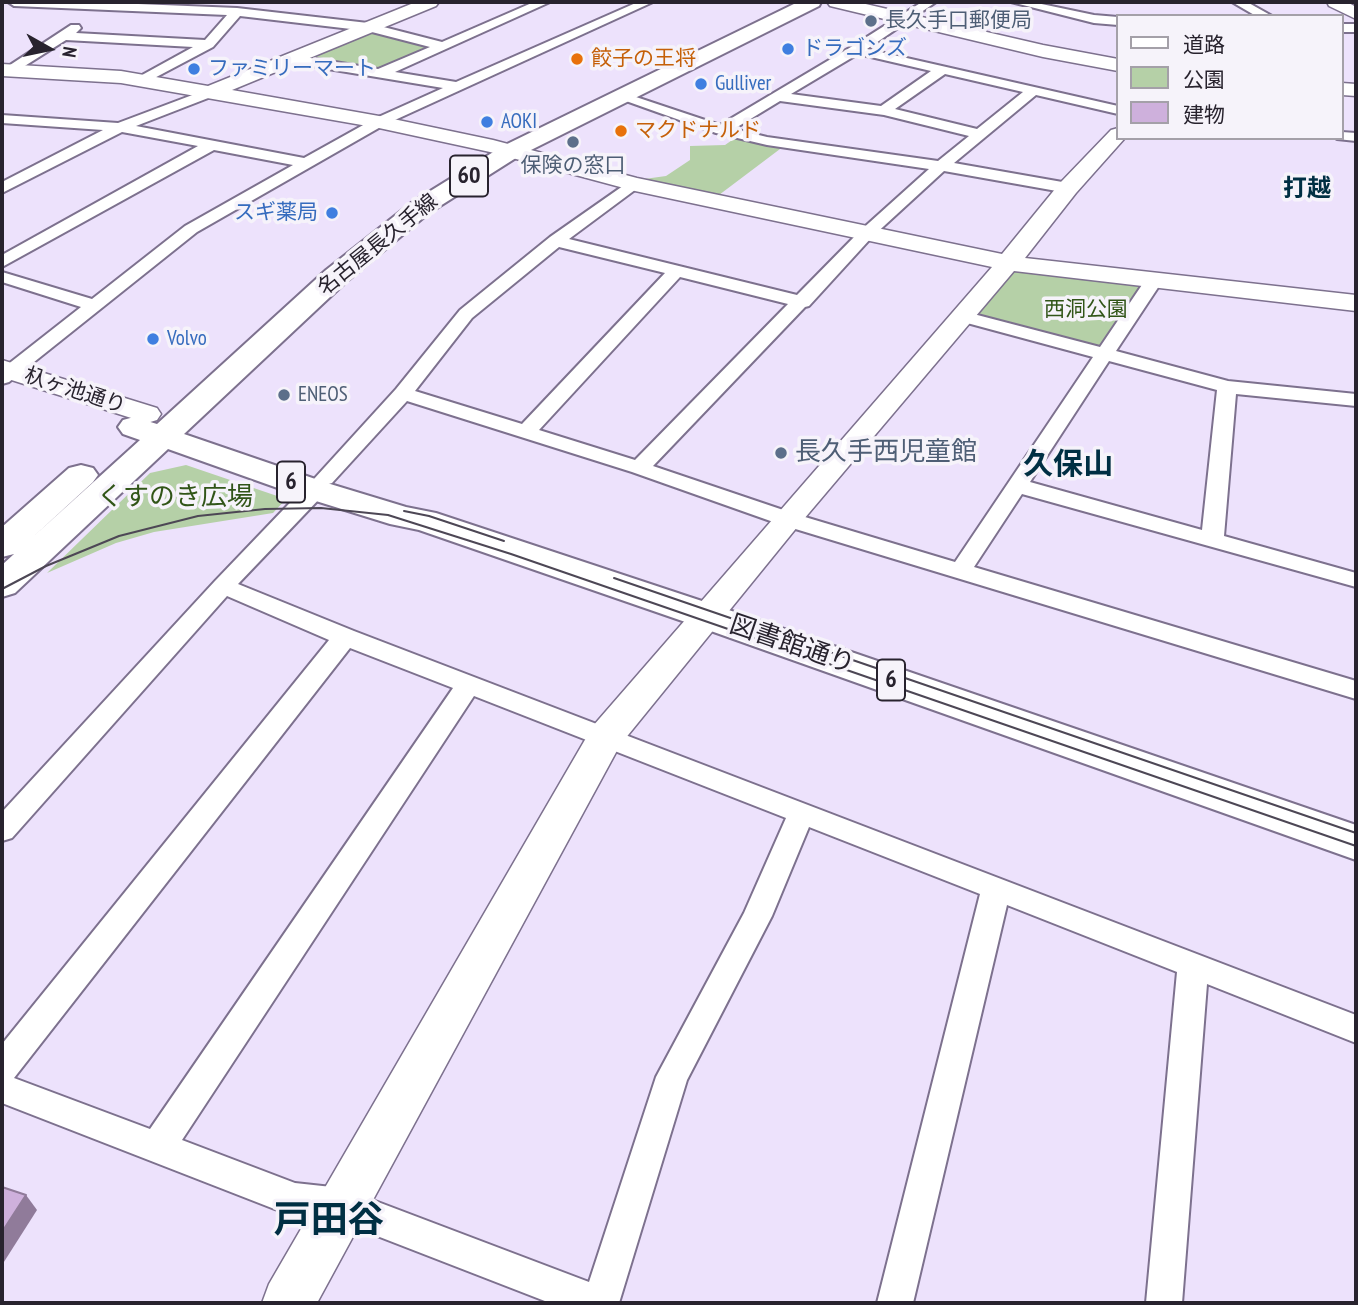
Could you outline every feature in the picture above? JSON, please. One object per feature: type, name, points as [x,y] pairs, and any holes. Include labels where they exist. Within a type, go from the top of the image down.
[{"type":"main road","name":"名古屋長久手線","points":[[303,274],[417,191],[790,2]]},
{"type":"main road","name":"名古屋長久手線","points":[[157,420],[386,234],[502,149],[619,96],[812,2]]},
{"type":"main road","name":"図書館通り","points":[[157,420],[402,517],[424,520],[707,616],[1356,843]]},
{"type":"main road","points":[[2,546],[157,420]]},
{"type":"main road","points":[[2,585],[157,420]]},
{"type":"street","points":[[14,2],[237,12],[368,27],[442,46]]},
{"type":"street","points":[[2,188],[120,127],[430,2]]},
{"type":"street","points":[[379,74],[544,2]]},
{"type":"street","points":[[4,375],[191,229],[379,122],[454,86],[647,2]]},
{"type":"street","points":[[836,2],[1116,65]]},
{"type":"street","points":[[722,130],[930,2]]},
{"type":"street","points":[[1017,2],[1040,4],[1094,19],[1116,21]]},
{"type":"street","points":[[1238,2],[1262,14]]},
{"type":"street","points":[[1335,2],[1356,14]]},
{"type":"street","points":[[7,70],[108,6]]},
{"type":"street","points":[[140,80],[208,44],[237,12]]},
{"type":"street","points":[[63,36],[208,44]]},
{"type":"street","points":[[856,50],[1116,110]]},
{"type":"street","points":[[292,59],[454,86]]},
{"type":"street","points":[[7,70],[77,72],[140,80],[379,122],[502,149],[635,184],[1009,263],[1356,303]]},
{"type":"street","points":[[884,111],[942,71]]},
{"type":"street","points":[[639,468],[803,302],[866,234],[942,165],[1033,91]]},
{"type":"street","points":[[619,96],[722,130],[767,141],[942,165],[1068,188]]},
{"type":"street","points":[[775,96],[884,111],[980,134]]},
{"type":"street","points":[[5,122],[120,127],[306,163]]},
{"type":"street","points":[[288,1303],[606,736],[787,519],[1009,263],[1068,188],[1116,136]]},
{"type":"street","points":[[2,262],[211,145]]},
{"type":"street","points":[[2,830],[223,586],[403,393],[466,314],[556,241],[635,184]]},
{"type":"street","points":[[556,241],[803,302]]},
{"type":"street","points":[[526,432],[676,271]]},
{"type":"street","points":[[2,277],[94,305]]},
{"type":"street","points":[[960,571],[1154,280]]},
{"type":"street","points":[[962,316],[1227,387],[1356,400]]},
{"type":"street","name":"杁ヶ池通り","points":[[4,375],[157,420]]},
{"type":"street","points":[[1212,540],[1227,387]]},
{"type":"street","points":[[403,393],[639,468],[787,519],[1356,690]]},
{"type":"street","points":[[1019,485],[1356,580]]},
{"type":"street","points":[[223,586],[345,637],[1356,1029]]},
{"type":"street","points":[[2,1068],[345,637]]},
{"type":"street","points":[[157,1148],[469,684]]},
{"type":"street","points":[[2,1088],[295,1200],[341,1205],[599,1303],[673,1077],[757,916],[801,814]]},
{"type":"street","points":[[895,1303],[996,888]]},
{"type":"street","points":[[1164,1303],[1193,965]]},
{"type":"green space","points":[[375,31],[436,47],[381,70],[307,58]]},
{"type":"green space","points":[[738,136],[784,146],[719,195],[637,180],[666,176],[690,160],[690,146],[725,145]]},
{"type":"green space","name":"西洞公園","points":[[1013,267],[1145,282],[1102,351],[969,317]]},
{"type":"green space","name":"くすのき広場","points":[[186,465],[286,499],[273,513],[154,532],[116,543],[47,573],[150,473]]},
{"type":"building","points":[[2,1187],[26,1195],[2,1232]]},
{"type":"tram line","points":[[2,589],[46,566],[119,536],[198,516],[265,509],[321,508],[388,515],[511,554],[1356,846]]},
{"type":"tram line","points":[[404,511],[429,516],[504,541]]},
{"type":"tram line","points":[[614,578],[1356,833]]},
{"type":"place","name":"長久手口郵便局","points":[[871,21]]},
{"type":"place","name":"ドラゴンズ","points":[[788,49]]},
{"type":"place","name":"餃子の王将","points":[[577,59]]},
{"type":"place","name":"ファミリーマート","points":[[194,69]]},
{"type":"place","name":"Gulliver","points":[[701,84]]},
{"type":"place","name":"AOKI","points":[[487,122]]},
{"type":"place","name":"マクドナルド","points":[[621,131]]},
{"type":"place","name":"保険の窓口","points":[[573,142]]},
{"type":"place","name":"スギ薬局","points":[[332,213]]},
{"type":"place","name":"Volvo","points":[[153,339]]},
{"type":"place","name":"ENEOS","points":[[284,395]]},
{"type":"place","name":"長久手西児童館","points":[[781,453]]},
{"type":"district","name":"打越","points":[[1307,189]]},
{"type":"district","name":"久保山","points":[[1068,465]]},
{"type":"district","name":"戸田谷","points":[[329,1221]]}]
